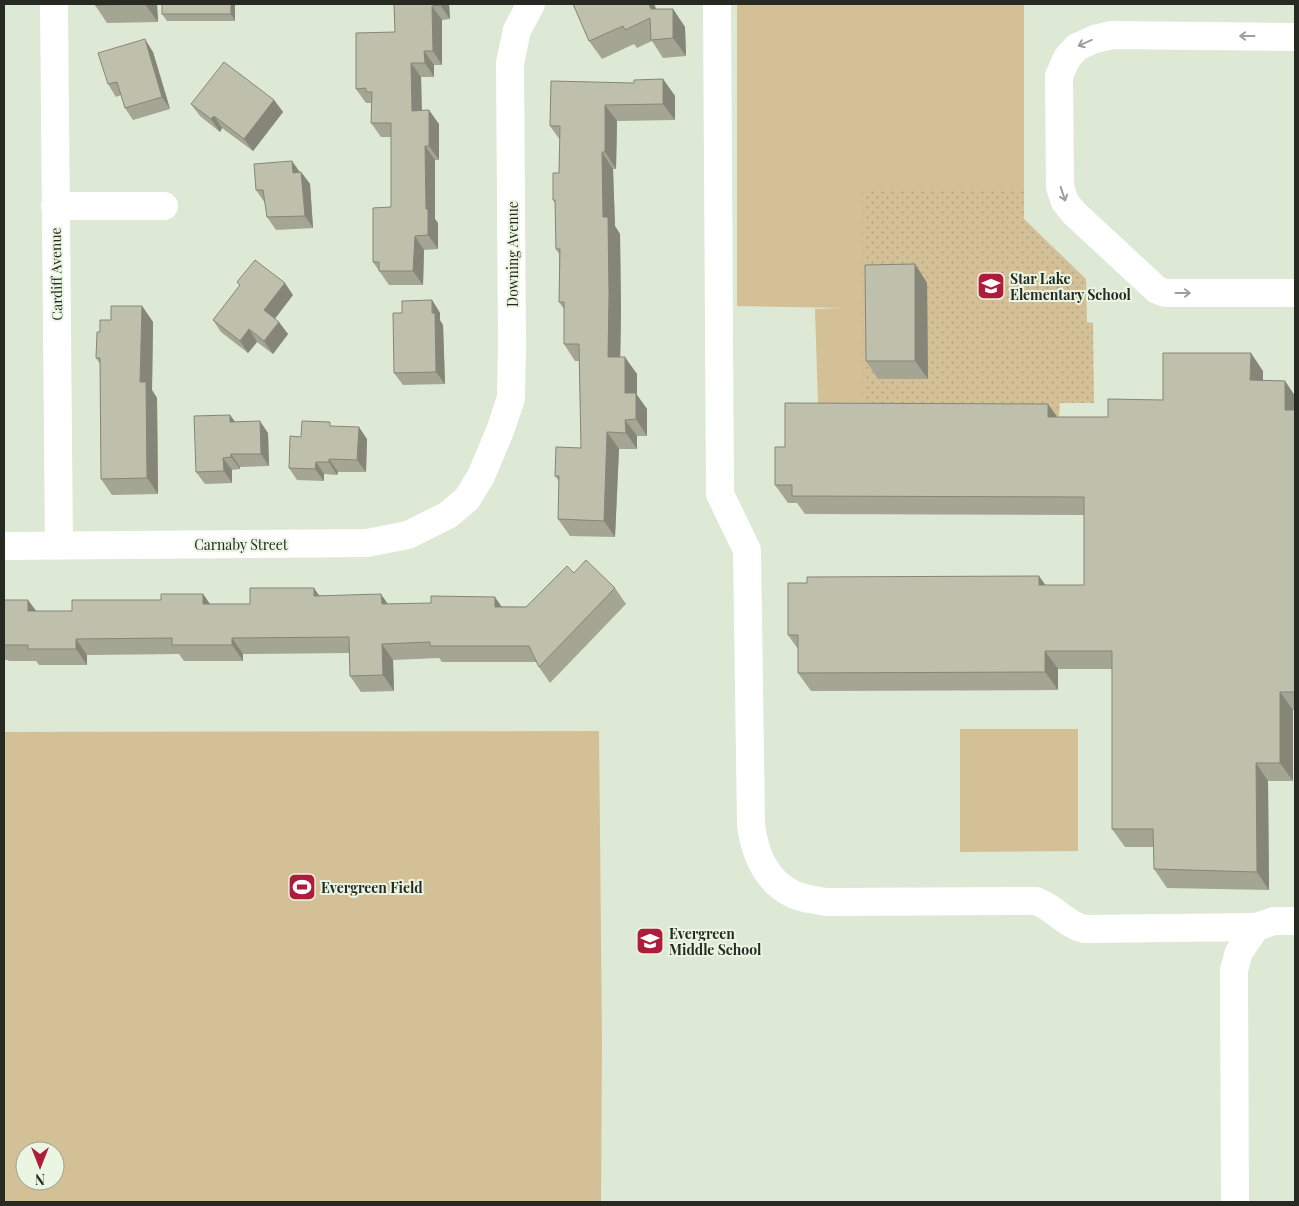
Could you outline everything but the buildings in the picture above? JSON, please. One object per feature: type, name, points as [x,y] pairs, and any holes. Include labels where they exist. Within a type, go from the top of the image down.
[{"type":"street","name":"Cardiff Avenue","points":[[54,4],[59,545]]},
{"type":"street","name":"Downing Avenue","points":[[467,499],[489,458],[511,398],[510,63],[517,30],[531,4]]},
{"type":"street","points":[[717,4],[720,494],[747,550],[751,825],[754,844],[762,866],[780,886],[797,896],[826,902],[1036,901],[1044,903],[1074,926],[1084,929],[1256,927],[1274,921],[1295,921]]},
{"type":"street","points":[[1295,37],[1112,35],[1095,39],[1076,47],[1067,58],[1059,76],[1060,187],[1064,202],[1157,290],[1165,293],[1295,293]]},
{"type":"street","points":[[55,206],[164,206]]},
{"type":"street","name":"Carnaby Street","points":[[4,546],[367,543],[408,535],[448,515],[467,499]]},
{"type":"street","points":[[1235,1202],[1234,970],[1239,952],[1256,927]]},
{"type":"shaded area","points":[[737,4],[1024,4],[1024,189],[863,190],[863,307],[868,398],[860,404],[818,405],[815,309],[843,308],[737,306]]},
{"type":"shaded area","points":[[863,189],[1024,189],[1024,219],[1086,279],[1087,322],[1093,323],[1094,403],[1060,403],[1059,416],[863,416]]},
{"type":"shaded area","points":[[960,729],[1078,729],[1078,851],[960,852]]},
{"type":"shaded area","name":"Evergreen Field","points":[[599,731],[602,1043],[601,1202],[4,1202],[4,732]]},
{"type":"place","name":"Star Lake Elementary School","points":[[991,286]]},
{"type":"place","name":"Evergreen Field","points":[[302,887]]},
{"type":"place","name":"Evergreen Middle School","points":[[650,941]]}]
